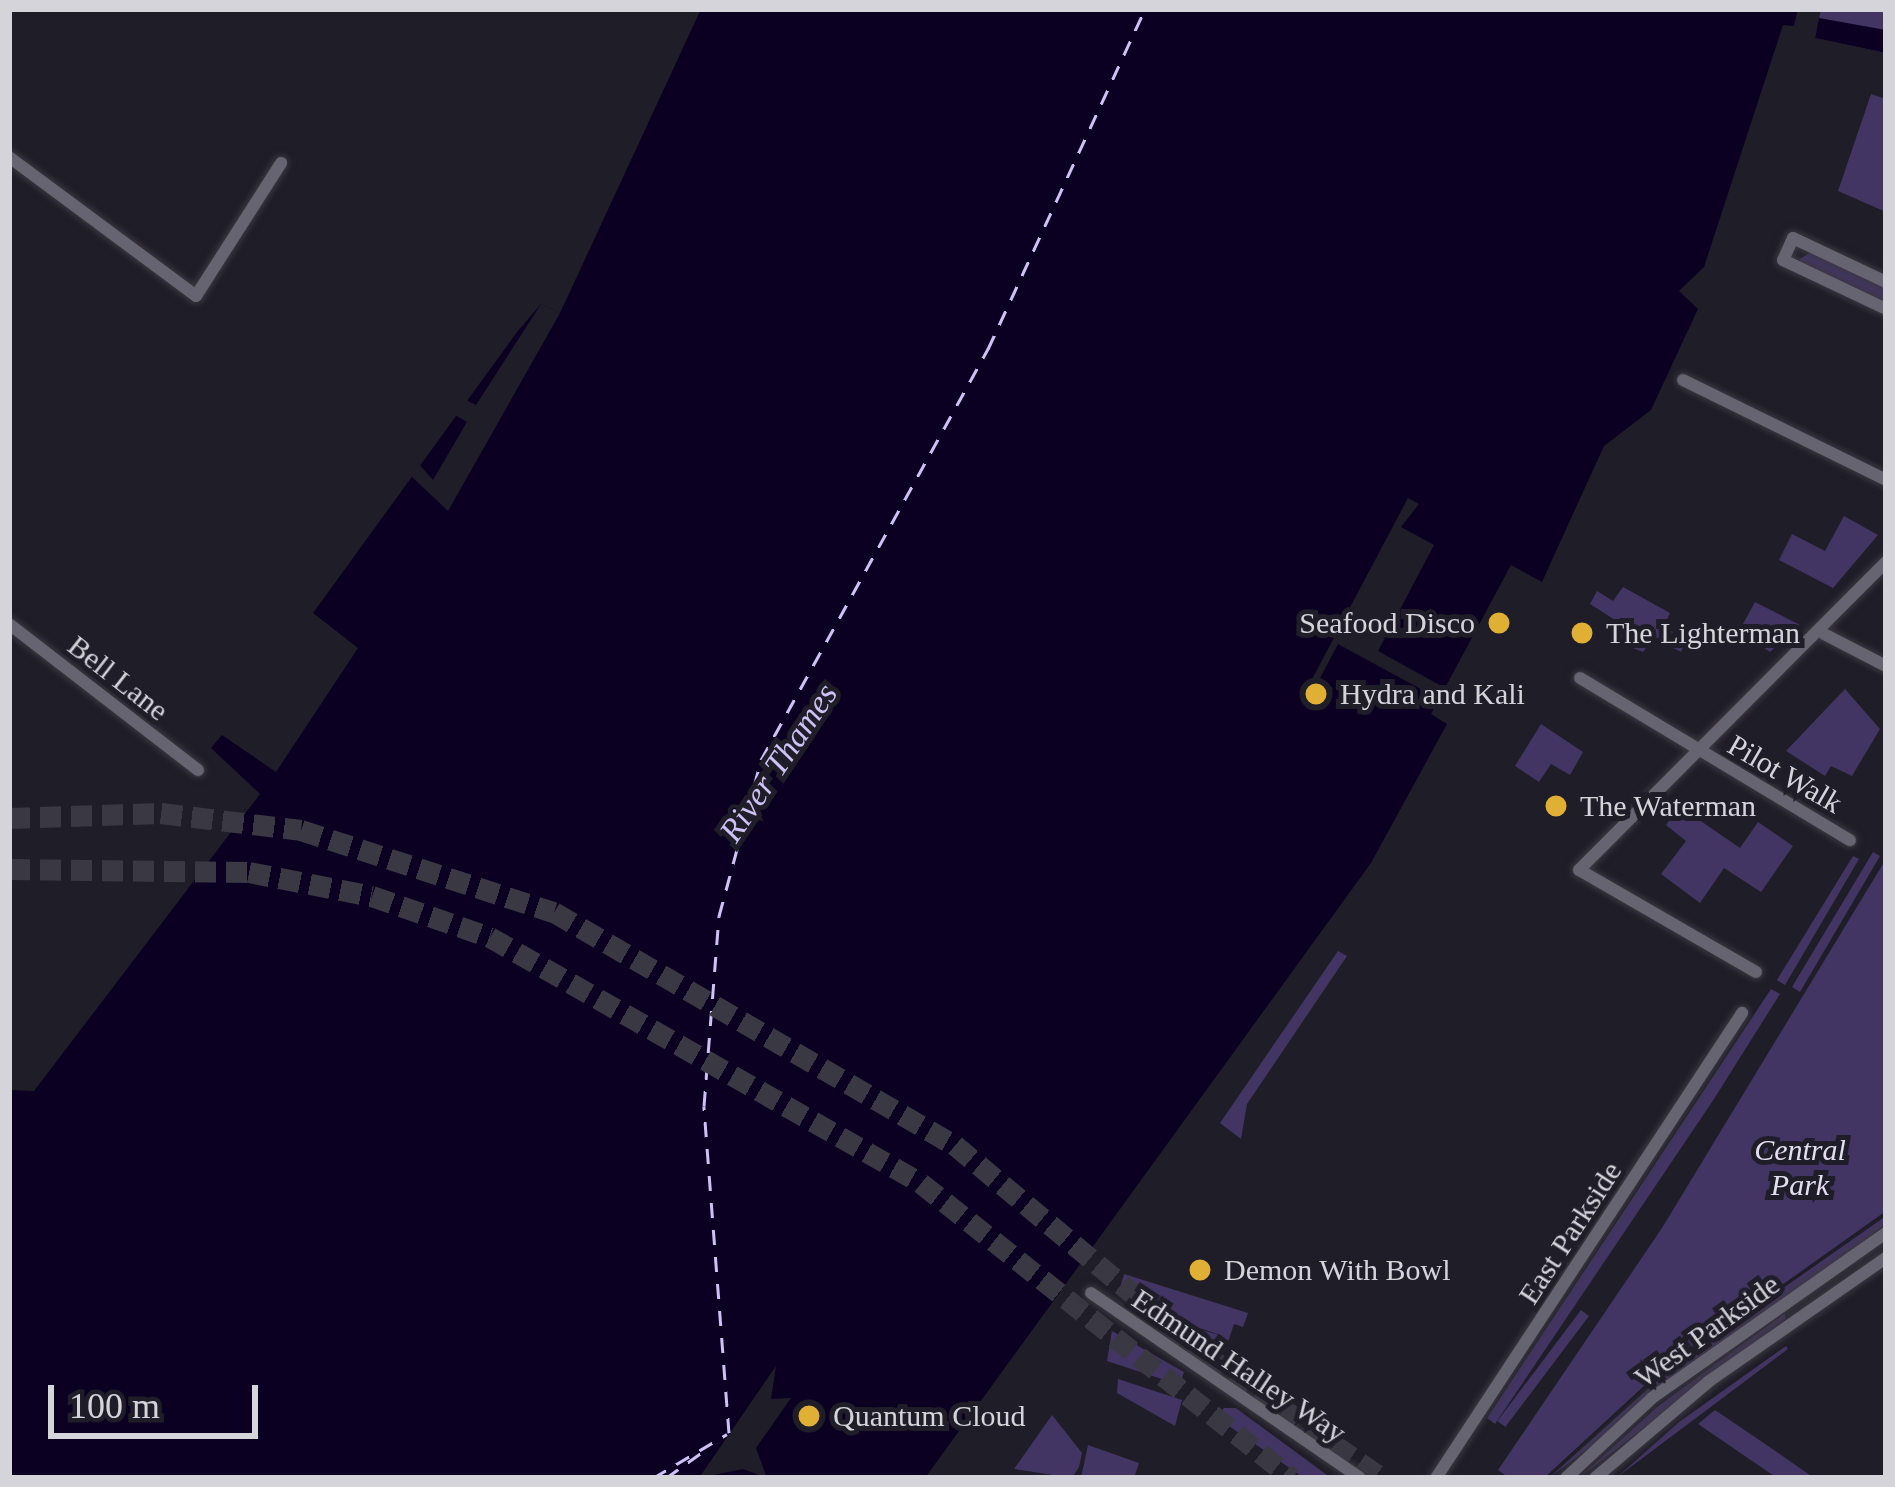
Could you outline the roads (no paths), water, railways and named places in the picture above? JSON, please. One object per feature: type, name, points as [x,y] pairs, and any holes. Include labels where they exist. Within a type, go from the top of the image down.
[{"type":"street","points":[[9,157],[196,296],[281,163]]},
{"type":"street","points":[[1886,281],[1793,238],[1783,260],[1886,308]]},
{"type":"street","points":[[1683,380],[1886,480]]},
{"type":"street","points":[[1756,972],[1579,870],[1695,750],[1824,634],[1886,562]]},
{"type":"street","name":"Bell Lane","points":[[9,624],[198,770]]},
{"type":"street","points":[[1824,634],[1886,666]]},
{"type":"street","name":"Pilot Walk","points":[[1580,678],[1850,840]]},
{"type":"street","name":"East Parkside","points":[[1436,1478],[1742,1013]]},
{"type":"street","name":"West Parkside","points":[[1566,1478],[1652,1398],[1886,1234]]},
{"type":"street","name":"West Parkside","points":[[1595,1478],[1721,1372],[1886,1258]]},
{"type":"street","name":"Edmund Halley Way","points":[[1091,1293],[1360,1478]]},
{"type":"water","name":"River Thames","points":[[701,9],[1798,9],[1794,26],[1783,25],[1704,267],[1679,291],[1698,309],[1651,410],[1604,446],[1542,582],[1511,565],[1431,714],[1447,724],[1371,863],[925,1478],[9,1478],[9,1090],[34,1091],[260,794],[211,748],[222,735],[276,772],[358,648],[313,613],[517,332],[541,304],[560,313]]},
{"type":"water","points":[[1819,18],[1886,30],[1886,53],[1815,38]]},
{"type":"tunnel","points":[[9,818],[161,813],[301,830],[554,912],[955,1145],[1207,1356],[1382,1478]]},
{"type":"tunnel","points":[[9,869],[249,872],[372,896],[490,937],[921,1183],[1292,1478]]},
{"type":"place","name":"Seafood Disco","points":[[1499,623]]},
{"type":"place","name":"The Lighterman","points":[[1582,633]]},
{"type":"place","name":"Hydra and Kali","points":[[1316,694]]},
{"type":"place","name":"The Waterman","points":[[1556,806]]},
{"type":"place","name":"Demon With Bowl","points":[[1200,1270]]},
{"type":"place","name":"Quantum Cloud","points":[[809,1416]]},
{"type":"park label","name":"Central Park","points":[[1800,1167]]}]
